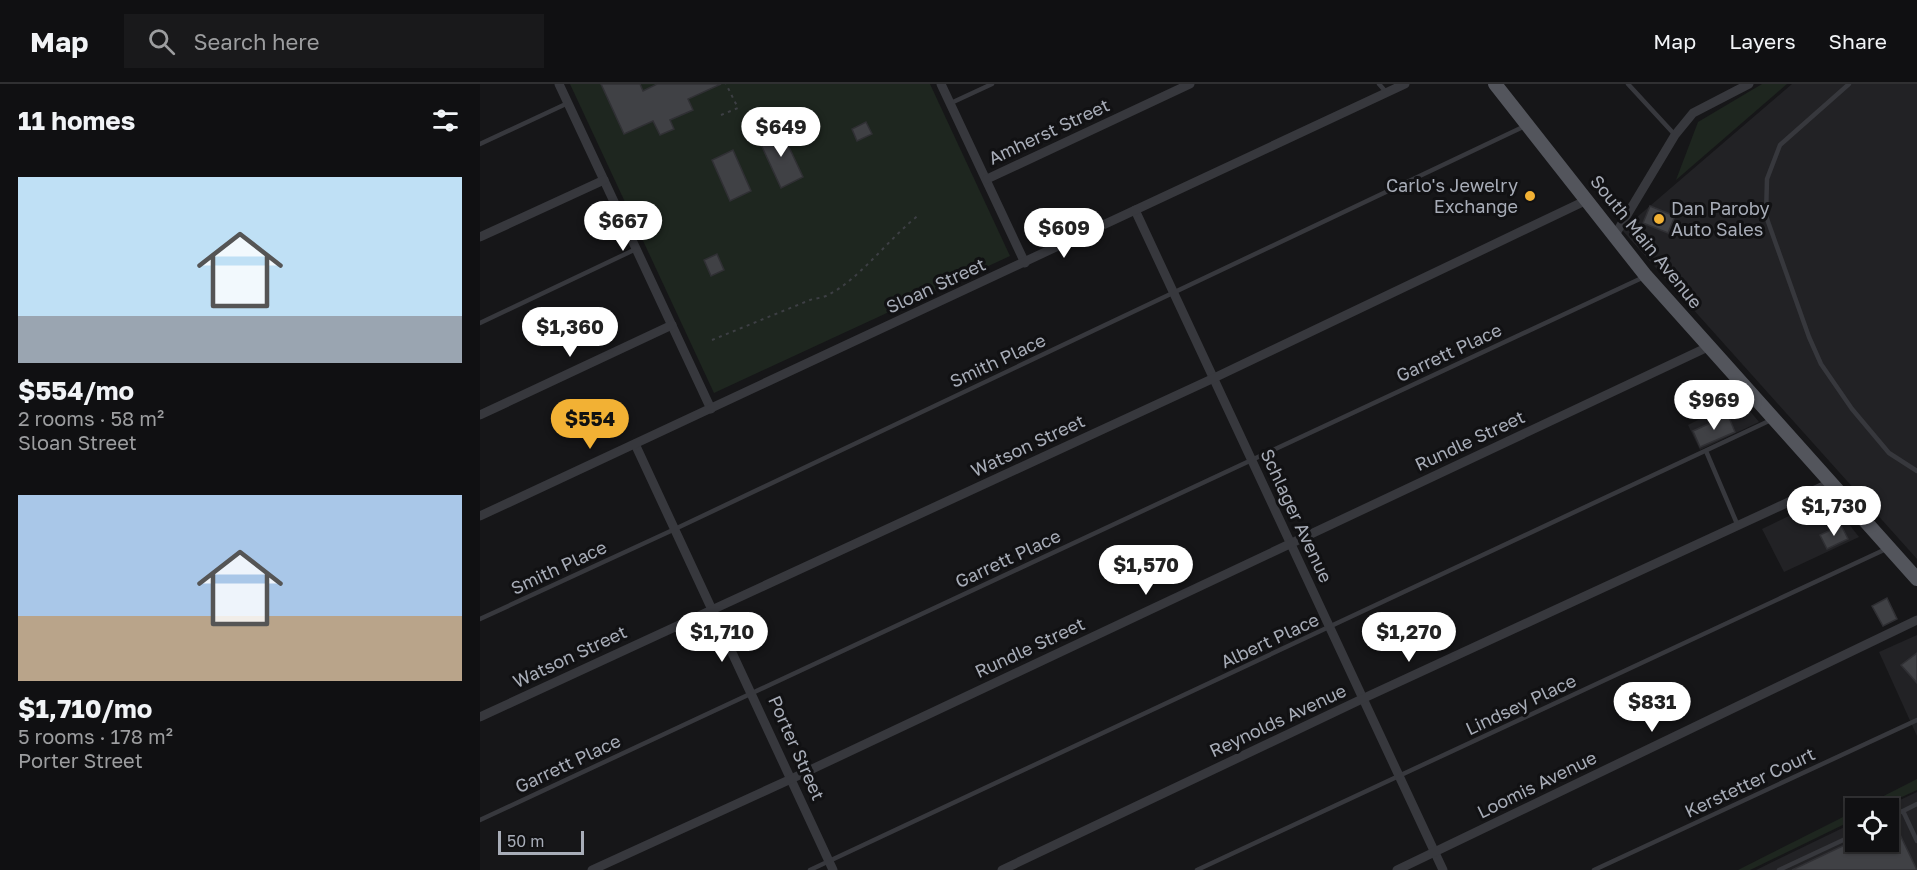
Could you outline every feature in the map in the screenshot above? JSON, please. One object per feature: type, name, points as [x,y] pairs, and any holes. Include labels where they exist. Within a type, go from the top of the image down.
[{"type":"main road","name":"South Main Avenue","points":[[1495,84],[1646,276],[1917,579]]},
{"type":"street","points":[[559,84],[711,410]]},
{"type":"street","points":[[941,84],[1025,263]]},
{"type":"street","name":"Amherst Street","points":[[987,179],[1190,84]]},
{"type":"street","name":"Sloan Street","points":[[480,516],[1405,84]]},
{"type":"street","points":[[1615,235],[1675,135],[1693,113],[1749,84]]},
{"type":"street","points":[[480,237],[604,180]]},
{"type":"street","name":"Watson Street","points":[[480,717],[1214,378],[1587,200]]},
{"type":"street","name":"Schlager Avenue","points":[[1135,210],[1443,870]]},
{"type":"street","points":[[480,415],[672,325]]},
{"type":"street","name":"Rundle Street","points":[[592,870],[791,779],[1710,346]]},
{"type":"street","name":"Porter Street","points":[[636,444],[831,866]]},
{"type":"street","name":"Reynolds Avenue","points":[[1002,870],[1362,699],[1830,483]]},
{"type":"street","name":"Loomis Avenue","points":[[1397,870],[1917,620]]},
{"type":"lane","points":[[950,104],[992,84]]},
{"type":"lane","points":[[1379,84],[1388,93]]},
{"type":"lane","points":[[1628,84],[1675,135]]},
{"type":"lane","points":[[1849,84],[1780,145],[1767,179],[1766,216],[1809,337],[1821,364],[1852,409],[1889,453],[1917,471]]},
{"type":"lane","points":[[480,144],[568,103]]},
{"type":"lane","name":"Smith Place","points":[[480,619],[675,529],[1527,125]]},
{"type":"lane","points":[[480,323],[636,249]]},
{"type":"lane","name":"Garrett Place","points":[[480,820],[1646,276]]},
{"type":"lane","name":"Albert Place","points":[[810,870],[831,866],[1773,419]]},
{"type":"lane","points":[[1706,451],[1738,525]]},
{"type":"lane","name":"Lindsey Place","points":[[1197,870],[1889,548]]},
{"type":"lane","name":"Kerstetter Court","points":[[1594,870],[1917,720]]},
{"type":"lane","points":[[1899,813],[1917,804]]},
{"type":"lane","points":[[1903,811],[1915,831],[1917,841]]},
{"type":"lane","points":[[1779,870],[1845,839]]},
{"type":"path","points":[[721,115],[738,108],[726,84]]},
{"type":"path","points":[[712,340],[810,300],[827,296],[856,275],[903,227],[920,214]]},
{"type":"shaded area","points":[[570,84],[930,84],[1010,256],[714,393]]},
{"type":"shaded area","points":[[1762,84],[1787,84],[1676,180],[1698,122]]},
{"type":"shaded area","points":[[1792,84],[1917,84],[1917,559],[1622,230]]},
{"type":"shaded area","points":[[1740,399],[1759,422],[1700,450],[1688,425]]},
{"type":"shaded area","points":[[1826,498],[1859,537],[1784,572],[1762,529]]},
{"type":"shaded area","points":[[1917,635],[1917,736],[1879,652]]},
{"type":"shaded area","points":[[1917,779],[1917,790],[1899,798],[1880,798]]},
{"type":"shaded area","points":[[1917,792],[1917,870],[1756,870],[1845,827],[1845,852],[1899,852],[1899,800]]},
{"type":"shaded area","points":[[1845,816],[1845,824],[1750,870],[1738,870]]},
{"type":"building","points":[[601,84],[640,84],[643,91],[657,84],[721,84],[688,99],[693,110],[670,120],[674,129],[660,135],[653,121],[624,134]]},
{"type":"building","points":[[866,122],[872,134],[857,141],[852,129]]},
{"type":"building","points":[[780,128],[803,177],[781,188],[758,138]]},
{"type":"building","points":[[733,150],[751,191],[730,201],[712,160]]},
{"type":"building","name":"Dan Paroby Auto Sales","points":[[1650,206],[1675,216],[1668,233],[1643,223]]},
{"type":"building","points":[[717,254],[724,270],[711,276],[704,260]]},
{"type":"building","points":[[1728,415],[1735,432],[1700,447],[1693,431]]},
{"type":"building","points":[[1841,525],[1848,539],[1827,549],[1820,535]]},
{"type":"building","points":[[1887,598],[1897,619],[1883,626],[1872,606]]},
{"type":"building","points":[[1917,653],[1917,683],[1901,665]]},
{"type":"building","points":[[1899,832],[1917,870],[1792,870],[1845,845],[1845,852],[1899,852]]},
{"type":"place","name":"Carlo's Jewelry Exchange","points":[[1530,196]]},
{"type":"place","name":"Dan Paroby Auto Sales","points":[[1659,219]]}]
